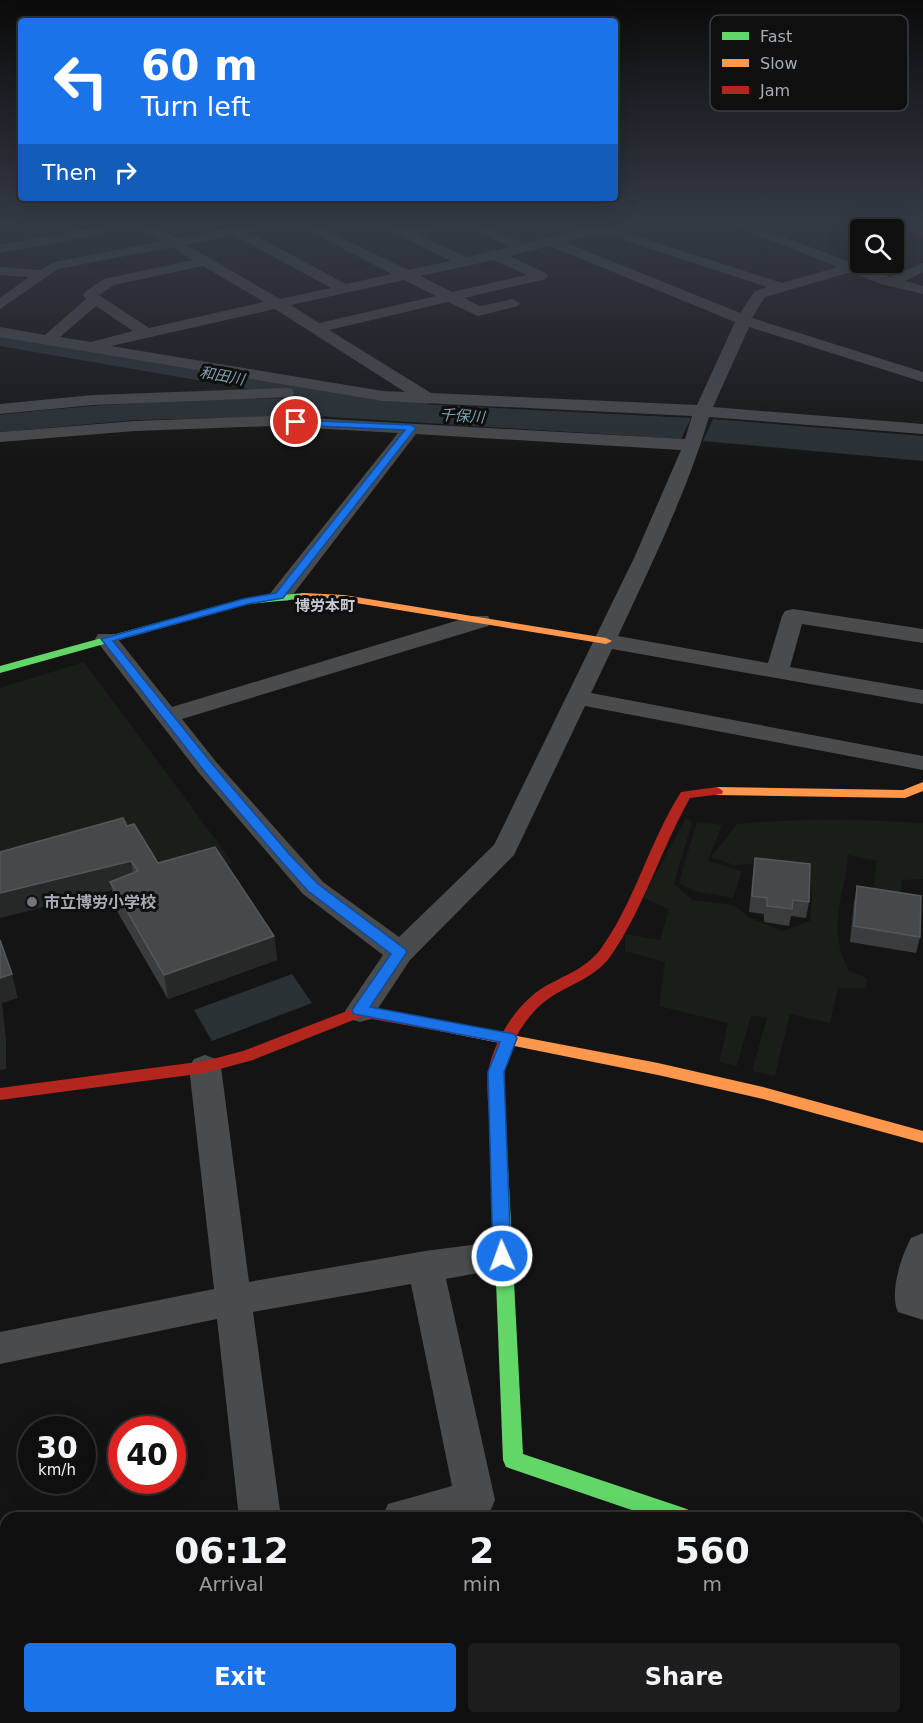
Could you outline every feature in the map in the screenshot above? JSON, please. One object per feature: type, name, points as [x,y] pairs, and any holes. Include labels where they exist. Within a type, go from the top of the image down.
[{"type":"street","points":[[48,340],[89,304]]},
{"type":"street","points":[[103,304],[146,333]]},
{"type":"street","points":[[85,347],[276,304]]},
{"type":"street","points":[[279,304],[425,398]]},
{"type":"street","points":[[317,328],[417,304]]},
{"type":"street","points":[[464,304],[478,311],[507,304]]},
{"type":"street","points":[[704,304],[745,321],[923,377]]},
{"type":"street","points":[[360,1011],[400,952],[505,849],[606,641],[752,304]]},
{"type":"street","points":[[0,332],[298,387],[383,396],[703,413],[923,429]]},
{"type":"street","points":[[0,409],[93,400],[298,387]]},
{"type":"street","points":[[0,437],[135,426],[273,421],[692,443]]},
{"type":"street","points":[[280,596],[411,428]]},
{"type":"street","points":[[0,670],[247,601],[307,595],[344,598],[606,641],[923,697]]},
{"type":"street","points":[[777,671],[793,616],[923,636]]},
{"type":"street","points":[[166,716],[480,621]]},
{"type":"street","points":[[106,639],[249,816],[313,888],[400,952]]},
{"type":"street","points":[[578,698],[923,763]]},
{"type":"street","points":[[665,1512],[513,1460],[502,1256],[496,1072],[509,1038],[533,1002],[580,977],[603,957],[617,934],[671,816],[686,795],[721,791],[905,794],[923,786]]},
{"type":"street","points":[[0,1094],[205,1067],[247,1056],[360,1011],[509,1038],[763,1093],[923,1137]]},
{"type":"street","points":[[205,1067],[259,1512]]},
{"type":"street","points":[[923,1248],[911,1301],[923,1304]]},
{"type":"street","points":[[0,1348],[233,1299],[425,1266],[502,1256]]},
{"type":"street","points":[[425,1266],[475,1500],[428,1512]]},
{"type":"shaded area","points":[[84,662],[233,863],[175,879],[134,833],[0,873],[0,688]]},
{"type":"shaded area","points":[[686,818],[692,822],[674,884],[692,900],[734,905],[750,918],[782,931],[810,921],[812,897],[810,874],[777,862],[734,865],[711,857],[737,824],[830,820],[923,823],[923,879],[902,880],[900,904],[872,898],[877,861],[848,855],[838,914],[839,941],[849,971],[867,978],[866,988],[838,988],[830,1023],[790,1014],[775,1076],[752,1071],[767,1018],[751,1015],[737,1066],[719,1062],[728,1023],[659,1006],[665,962],[625,951],[625,934],[660,940],[669,909],[643,898]]},
{"type":"shaded area","points":[[697,822],[722,825],[708,861],[742,871],[733,898],[694,891],[679,882]]},
{"type":"water","name":"千保川","points":[[328,396],[396,403],[691,418],[681,439],[316,416],[135,420],[0,432],[0,415],[159,402],[318,399]]},
{"type":"water","points":[[713,419],[923,436],[923,461],[703,441]]},
{"type":"water","points":[[292,974],[312,1003],[212,1041],[194,1010]]},
{"type":"building","points":[[123,818],[127,826],[134,824],[158,863],[215,847],[274,936],[164,975],[110,882],[138,871],[131,861],[0,893],[0,852]]},
{"type":"building","points":[[755,858],[810,864],[809,902],[793,900],[792,909],[767,906],[767,898],[752,896]]},
{"type":"building","points":[[857,886],[921,896],[920,937],[854,926]]},
{"type":"building","points":[[0,940],[12,974],[0,978]]},
{"type":"waterway","name":"和田川","points":[[0,338],[417,409]]},
{"type":"traffic: fast","points":[[0,670],[247,601],[304,596]]},
{"type":"traffic: fast","points":[[498,1128],[513,1460],[666,1512]]},
{"type":"traffic: slow","points":[[304,596],[344,598],[606,641]]},
{"type":"traffic: slow","points":[[717,791],[905,794],[923,786]]},
{"type":"traffic: slow","points":[[455,1029],[658,1069],[763,1093],[923,1137]]},
{"type":"traffic: jam","points":[[498,1128],[495,1087],[498,1063],[508,1039],[522,1016],[540,997],[587,971],[599,960],[628,915],[665,834],[686,795],[717,791]]},
{"type":"traffic: jam","points":[[0,1094],[205,1067],[247,1056],[360,1011],[455,1029]]},
{"type":"place","name":"市立博労小学校","points":[[32,902]]},
{"type":"district","name":"博労本町","points":[[325,606]]},
{"type":"route","points":[[296,422],[411,428],[280,596],[247,601],[106,639],[208,768],[313,888],[400,952],[360,1011],[509,1038],[496,1072],[502,1256]]}]
